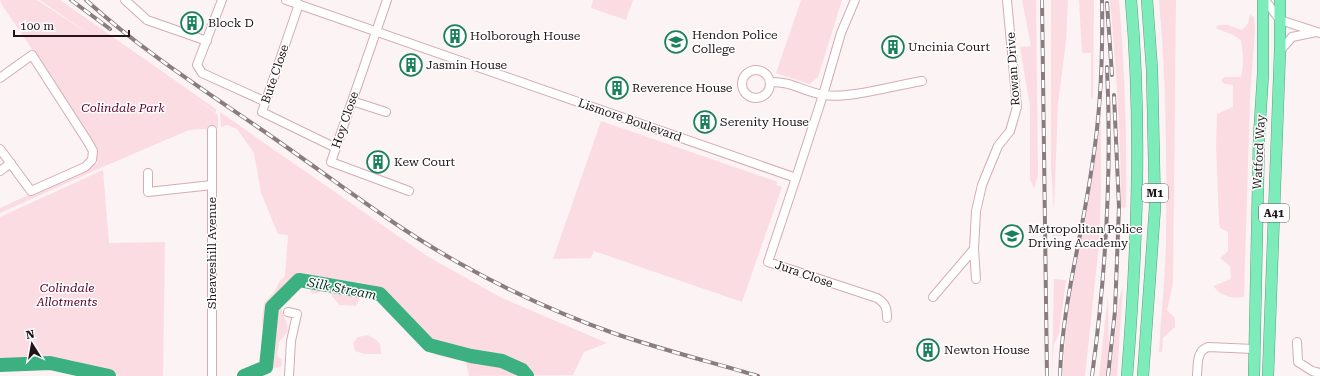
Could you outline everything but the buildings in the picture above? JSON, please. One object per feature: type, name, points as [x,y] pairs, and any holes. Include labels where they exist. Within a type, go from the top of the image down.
[{"type":"highway","name":"Watford Way","points":[[1254,376],[1259,137],[1261,125],[1264,0]]},
{"type":"highway","name":"Watford Way","points":[[1268,376],[1280,51],[1280,0]]},
{"type":"highway","name":"M1","points":[[1127,376],[1135,278],[1138,188],[1136,62],[1132,5]]},
{"type":"highway","name":"M1","points":[[1143,376],[1155,207],[1152,70],[1148,5]]},
{"type":"highway","name":"A41","points":[[1263,48],[1270,35],[1270,26],[1275,21],[1280,20]]},
{"type":"street","points":[[125,0],[147,20],[207,41]]},
{"type":"street","points":[[222,0],[197,64],[202,73],[266,102]]},
{"type":"street","name":"Lismore Boulevard","points":[[286,0],[796,178]]},
{"type":"street","name":"Hoy Close","points":[[387,0],[331,162],[409,191]]},
{"type":"street","points":[[796,178],[824,95],[841,33],[855,0]]},
{"type":"street","name":"Rowan Drive","points":[[976,279],[974,249],[976,211],[982,185],[998,146],[1010,131],[1017,107],[1007,0]]},
{"type":"street","points":[[1264,0],[1280,20],[1318,32]]},
{"type":"street","name":"Bute Close","points":[[299,4],[262,112],[336,148]]},
{"type":"street","points":[[1280,51],[1292,38],[1318,32]]},
{"type":"street","points":[[0,78],[32,55],[58,92],[93,151],[92,160],[85,167],[31,191],[0,149]]},
{"type":"street","points":[[770,82],[783,81],[824,95],[843,95],[922,81]]},
{"type":"street","points":[[352,101],[386,112]]},
{"type":"street","name":"Sheaveshill Avenue","points":[[212,130],[212,376]]},
{"type":"street","points":[[0,171],[11,163]]},
{"type":"street","points":[[148,172],[148,192],[212,185]]},
{"type":"street","name":"Jura Close","points":[[796,178],[768,262],[877,298],[883,302],[887,308],[887,318]]},
{"type":"street","points":[[933,296],[974,249]]},
{"type":"street","points":[[288,312],[297,314],[292,341],[289,376]]},
{"type":"street","points":[[1297,342],[1298,362],[1312,371],[1320,373]]},
{"type":"street","points":[[1197,376],[1199,354],[1204,348],[1254,349]]},
{"type":"green space","name":"Colindale Park","points":[[0,0],[37,0],[89,34],[40,0],[60,0],[216,109],[216,113],[186,92],[218,115],[218,128],[189,130],[0,213],[0,208],[98,163],[92,145],[55,83]]},
{"type":"green space","points":[[593,0],[633,0],[626,20],[591,8]]},
{"type":"green space","points":[[801,0],[842,0],[818,77],[810,84],[776,73]]},
{"type":"green space","points":[[1022,0],[1036,0],[1038,176],[1034,188],[1030,179],[1030,107],[1020,47],[1031,46]]},
{"type":"green space","points":[[1051,0],[1068,0],[1066,42],[1058,103],[1054,211],[1051,168]]},
{"type":"green space","points":[[1079,0],[1094,0],[1093,98],[1091,99],[1091,53],[1082,53]]},
{"type":"green space","points":[[1110,0],[1119,0],[1123,52],[1126,208],[1121,207],[1118,104]]},
{"type":"green space","points":[[1159,0],[1176,0],[1173,284],[1167,310],[1175,318],[1175,327],[1163,338],[1162,352],[1159,352],[1166,249],[1166,146],[1165,88]]},
{"type":"green space","points":[[1250,14],[1254,18],[1255,29],[1250,99],[1244,297],[1235,298],[1223,294],[1213,286],[1231,279],[1230,266],[1220,258],[1228,251],[1228,232],[1220,228],[1219,224],[1216,146],[1217,114],[1233,107],[1233,85],[1224,84],[1221,80],[1225,77],[1241,77],[1243,68],[1243,54],[1241,40],[1215,28],[1219,25],[1228,25],[1242,30],[1248,23]]},
{"type":"green space","points":[[220,112],[427,256],[502,298],[607,343],[584,352],[573,375],[469,376],[466,362],[436,355],[374,295],[362,294],[356,306],[339,305],[328,291],[312,294],[307,285],[293,288],[290,301],[284,301],[281,308],[288,331],[279,342],[277,356],[282,360],[281,367],[269,369],[258,376],[265,363],[262,320],[264,303],[275,291],[279,282],[285,276],[288,235],[278,234],[261,193],[254,153],[237,129],[227,125],[221,127]]},
{"type":"green space","points":[[1101,113],[1101,192],[1099,244],[1085,376],[1063,376],[1072,285],[1099,134]]},
{"type":"green space","points":[[601,121],[778,182],[776,185],[782,187],[742,302],[594,251],[591,258],[553,259]]},
{"type":"green space","name":"Colindale Allotments","points":[[103,170],[109,243],[165,242],[163,376],[119,376],[71,360],[0,363],[0,217]]},
{"type":"green space","points":[[1052,227],[1067,228],[1066,236],[1052,236]]},
{"type":"green space","points":[[1054,279],[1066,280],[1059,334],[1054,344],[1052,372]]},
{"type":"green space","points":[[1123,286],[1117,376],[1110,376],[1119,300]]},
{"type":"green space","points":[[1108,295],[1109,351],[1106,376],[1099,376]]},
{"type":"green space","points":[[368,335],[380,344],[381,354],[364,354],[355,351],[353,343],[358,337]]},
{"type":"green space","points":[[72,363],[114,376],[97,376],[52,368],[0,369],[0,364]]},
{"type":"waterway","name":"Silk Stream","points":[[244,376],[266,367],[272,307],[299,280],[380,294],[429,345],[471,356],[502,361],[522,370],[527,376]]},
{"type":"waterway","name":"Silk Stream","points":[[0,365],[50,363],[109,376]]},
{"type":"railway","points":[[71,0],[110,29]]},
{"type":"railway","points":[[86,0],[129,36],[173,69],[409,233],[459,263],[536,302],[596,327],[651,345],[758,376]]},
{"type":"railway","points":[[1042,0],[1047,376]]},
{"type":"railway","points":[[1060,376],[1064,323],[1088,192],[1098,125],[1102,63],[1102,0]]},
{"type":"railway","points":[[1107,3],[1112,75]]},
{"type":"railway","points":[[1092,376],[1101,299],[1107,222],[1109,145],[1107,67]]},
{"type":"railway","points":[[1108,376],[1115,311],[1119,207],[1114,95]]},
{"type":"place","name":"Block D","points":[[192,23]]},
{"type":"place","name":"Holborough House","points":[[455,36]]},
{"type":"place","name":"Hendon Police College","points":[[676,42]]},
{"type":"place","name":"Uncinia Court","points":[[893,47]]},
{"type":"place","name":"Jasmin House","points":[[411,65]]},
{"type":"place","name":"Reverence House","points":[[617,88]]},
{"type":"place","name":"Serenity House","points":[[705,122]]},
{"type":"place","name":"Kew Court","points":[[378,162]]},
{"type":"place","name":"Metropolitan Police Driving Academy","points":[[1012,236]]},
{"type":"place","name":"Newton House","points":[[928,350]]}]
